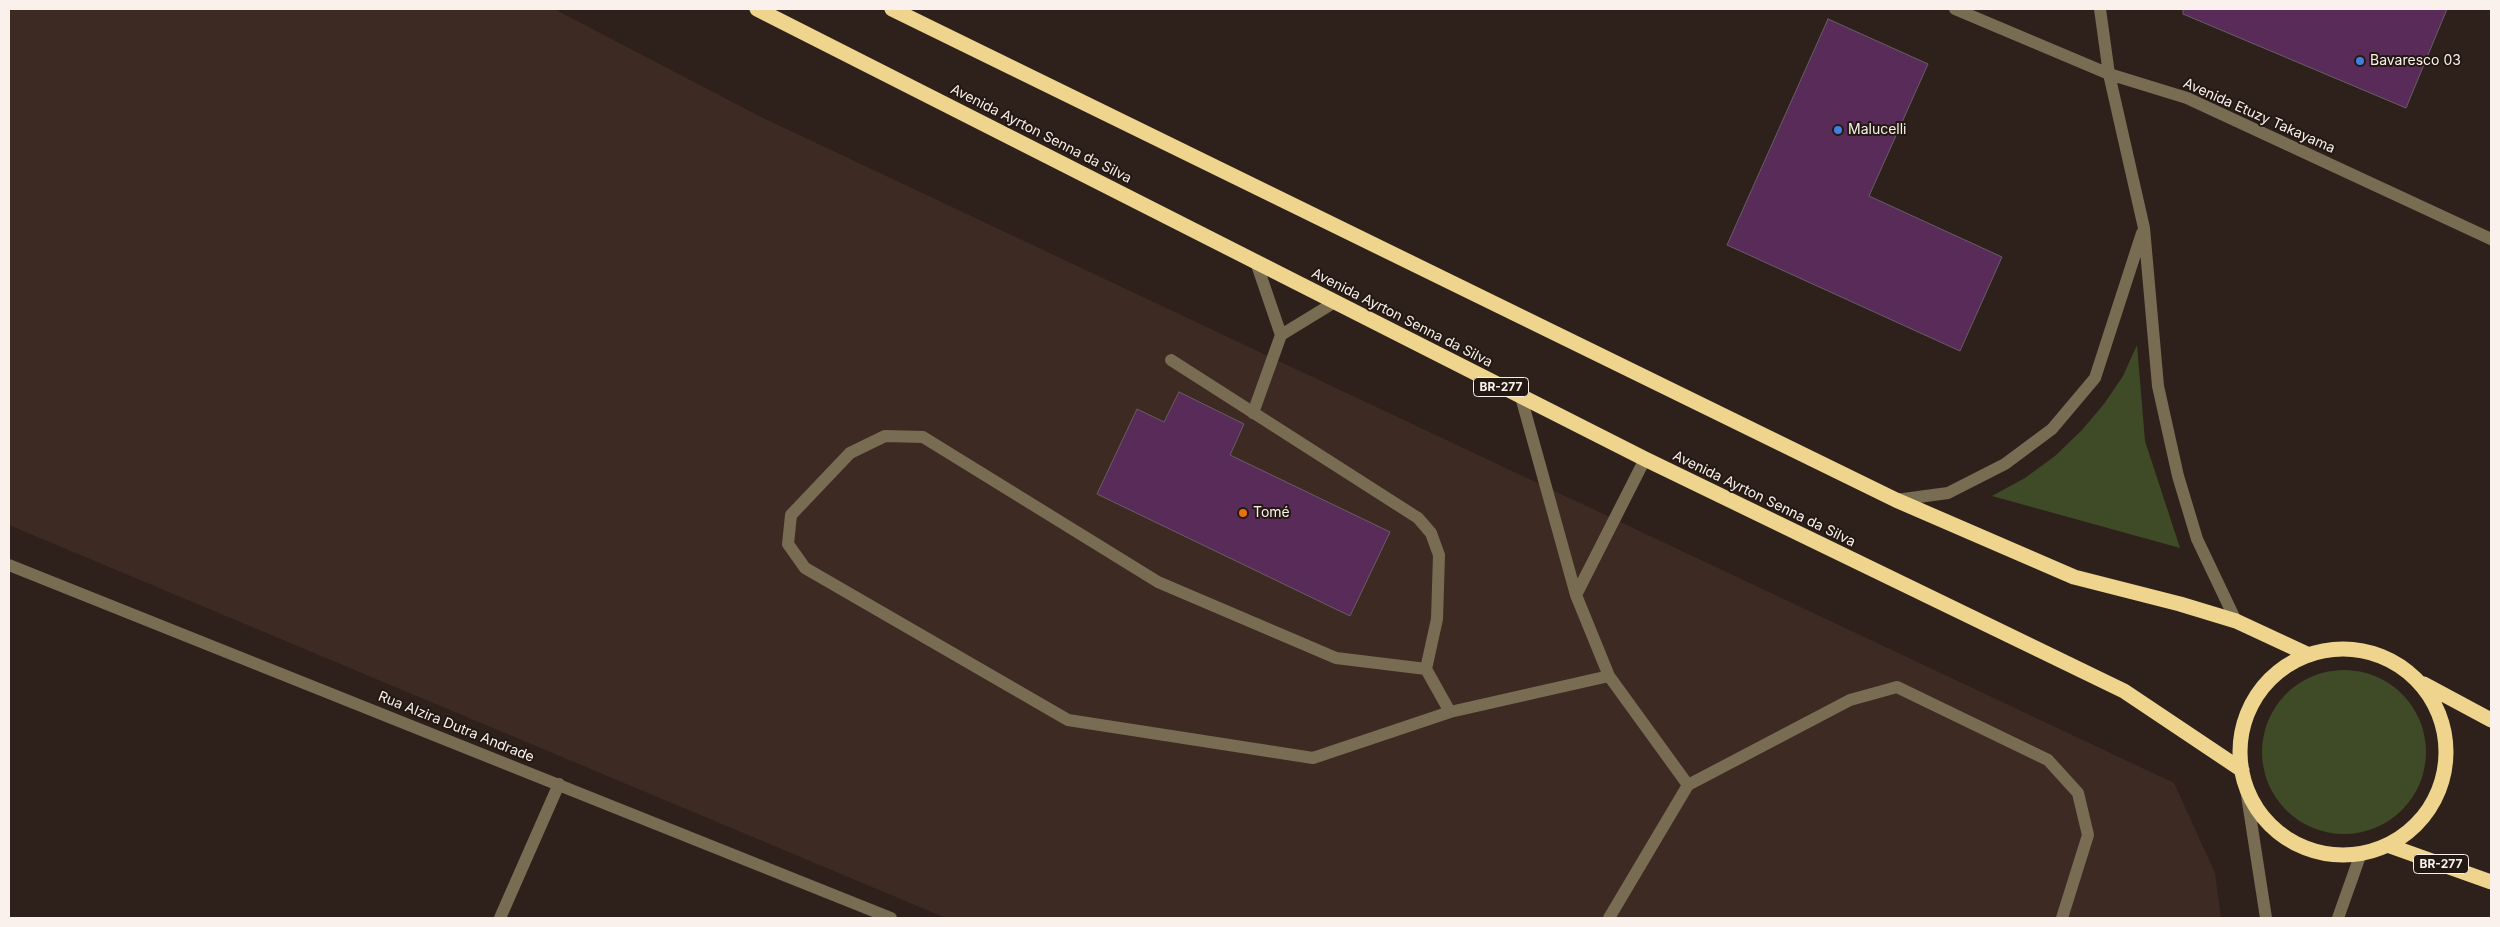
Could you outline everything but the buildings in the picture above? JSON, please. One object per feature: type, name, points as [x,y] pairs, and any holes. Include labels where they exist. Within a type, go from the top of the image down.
[{"type":"highway","name":"Avenida Ayrton Senna da Silva","points":[[757,9],[1645,459],[2124,691],[2242,770]]},
{"type":"highway","points":[[892,9],[1896,500],[2074,578],[2180,604],[2236,621],[2308,654]]},
{"type":"highway","points":[[2419,682],[2439,708],[2446,740],[2446,771],[2435,801],[2416,827],[2390,846],[2360,856],[2324,855],[2291,843],[2264,820],[2246,789],[2239,757],[2243,724],[2256,695],[2278,671],[2308,654],[2340,648],[2368,651],[2394,662],[2419,682],[2491,720]]},
{"type":"highway","name":"BR-277","points":[[2390,846],[2491,882]]},
{"type":"street","name":"Avenida Etuzy Takayama","points":[[1955,9],[2109,74],[2187,98],[2491,239]]},
{"type":"street","points":[[2100,9],[2109,74],[2144,228],[2158,386],[2178,476],[2197,540],[2236,621]]},
{"type":"street","points":[[1896,500],[1948,493],[2005,464],[2052,429],[2095,378],[2144,228]]},
{"type":"street","points":[[1256,262],[1281,336]]},
{"type":"street","points":[[1253,413],[1281,336],[1335,302]]},
{"type":"street","points":[[1171,360],[1418,518],[1431,533],[1439,555],[1437,619],[1426,668],[1450,712]]},
{"type":"street","points":[[1521,397],[1576,595],[1609,676],[1688,786]]},
{"type":"street","points":[[1426,668],[1336,658],[1158,582],[923,437],[885,436],[850,453],[791,515],[788,544],[805,568],[1068,720],[1313,758],[1450,712],[1609,676]]},
{"type":"street","points":[[1576,595],[1645,459]]},
{"type":"street","name":"Rua Alzira Dutra Andrade","points":[[9,565],[891,918]]},
{"type":"street","points":[[1609,918],[1688,786],[1850,700],[1897,687],[2048,760],[2078,793],[2088,835],[2062,918]]},
{"type":"street","points":[[500,918],[559,784]]},
{"type":"street","points":[[2246,789],[2266,918]]},
{"type":"street","points":[[2338,918],[2360,856]]},
{"type":"shaded area","points":[[9,9],[554,9],[761,117],[2174,783],[2215,873],[2221,918],[946,918],[9,525]]},
{"type":"green space","points":[[2137,345],[2145,441],[2180,548],[1992,496],[2025,478],[2055,456],[2082,430],[2104,404],[2123,376]]},
{"type":"green space","points":[[2344,670],[2375,676],[2402,694],[2420,721],[2426,752],[2420,783],[2402,810],[2375,828],[2344,834],[2313,828],[2286,810],[2268,783],[2262,752],[2268,721],[2286,694],[2313,676]]},
{"type":"place","name":"Bavaresco 03","points":[[2360,61]]},
{"type":"place","name":"Malucelli","points":[[1838,130]]},
{"type":"place","name":"Tomé","points":[[1243,513]]}]
